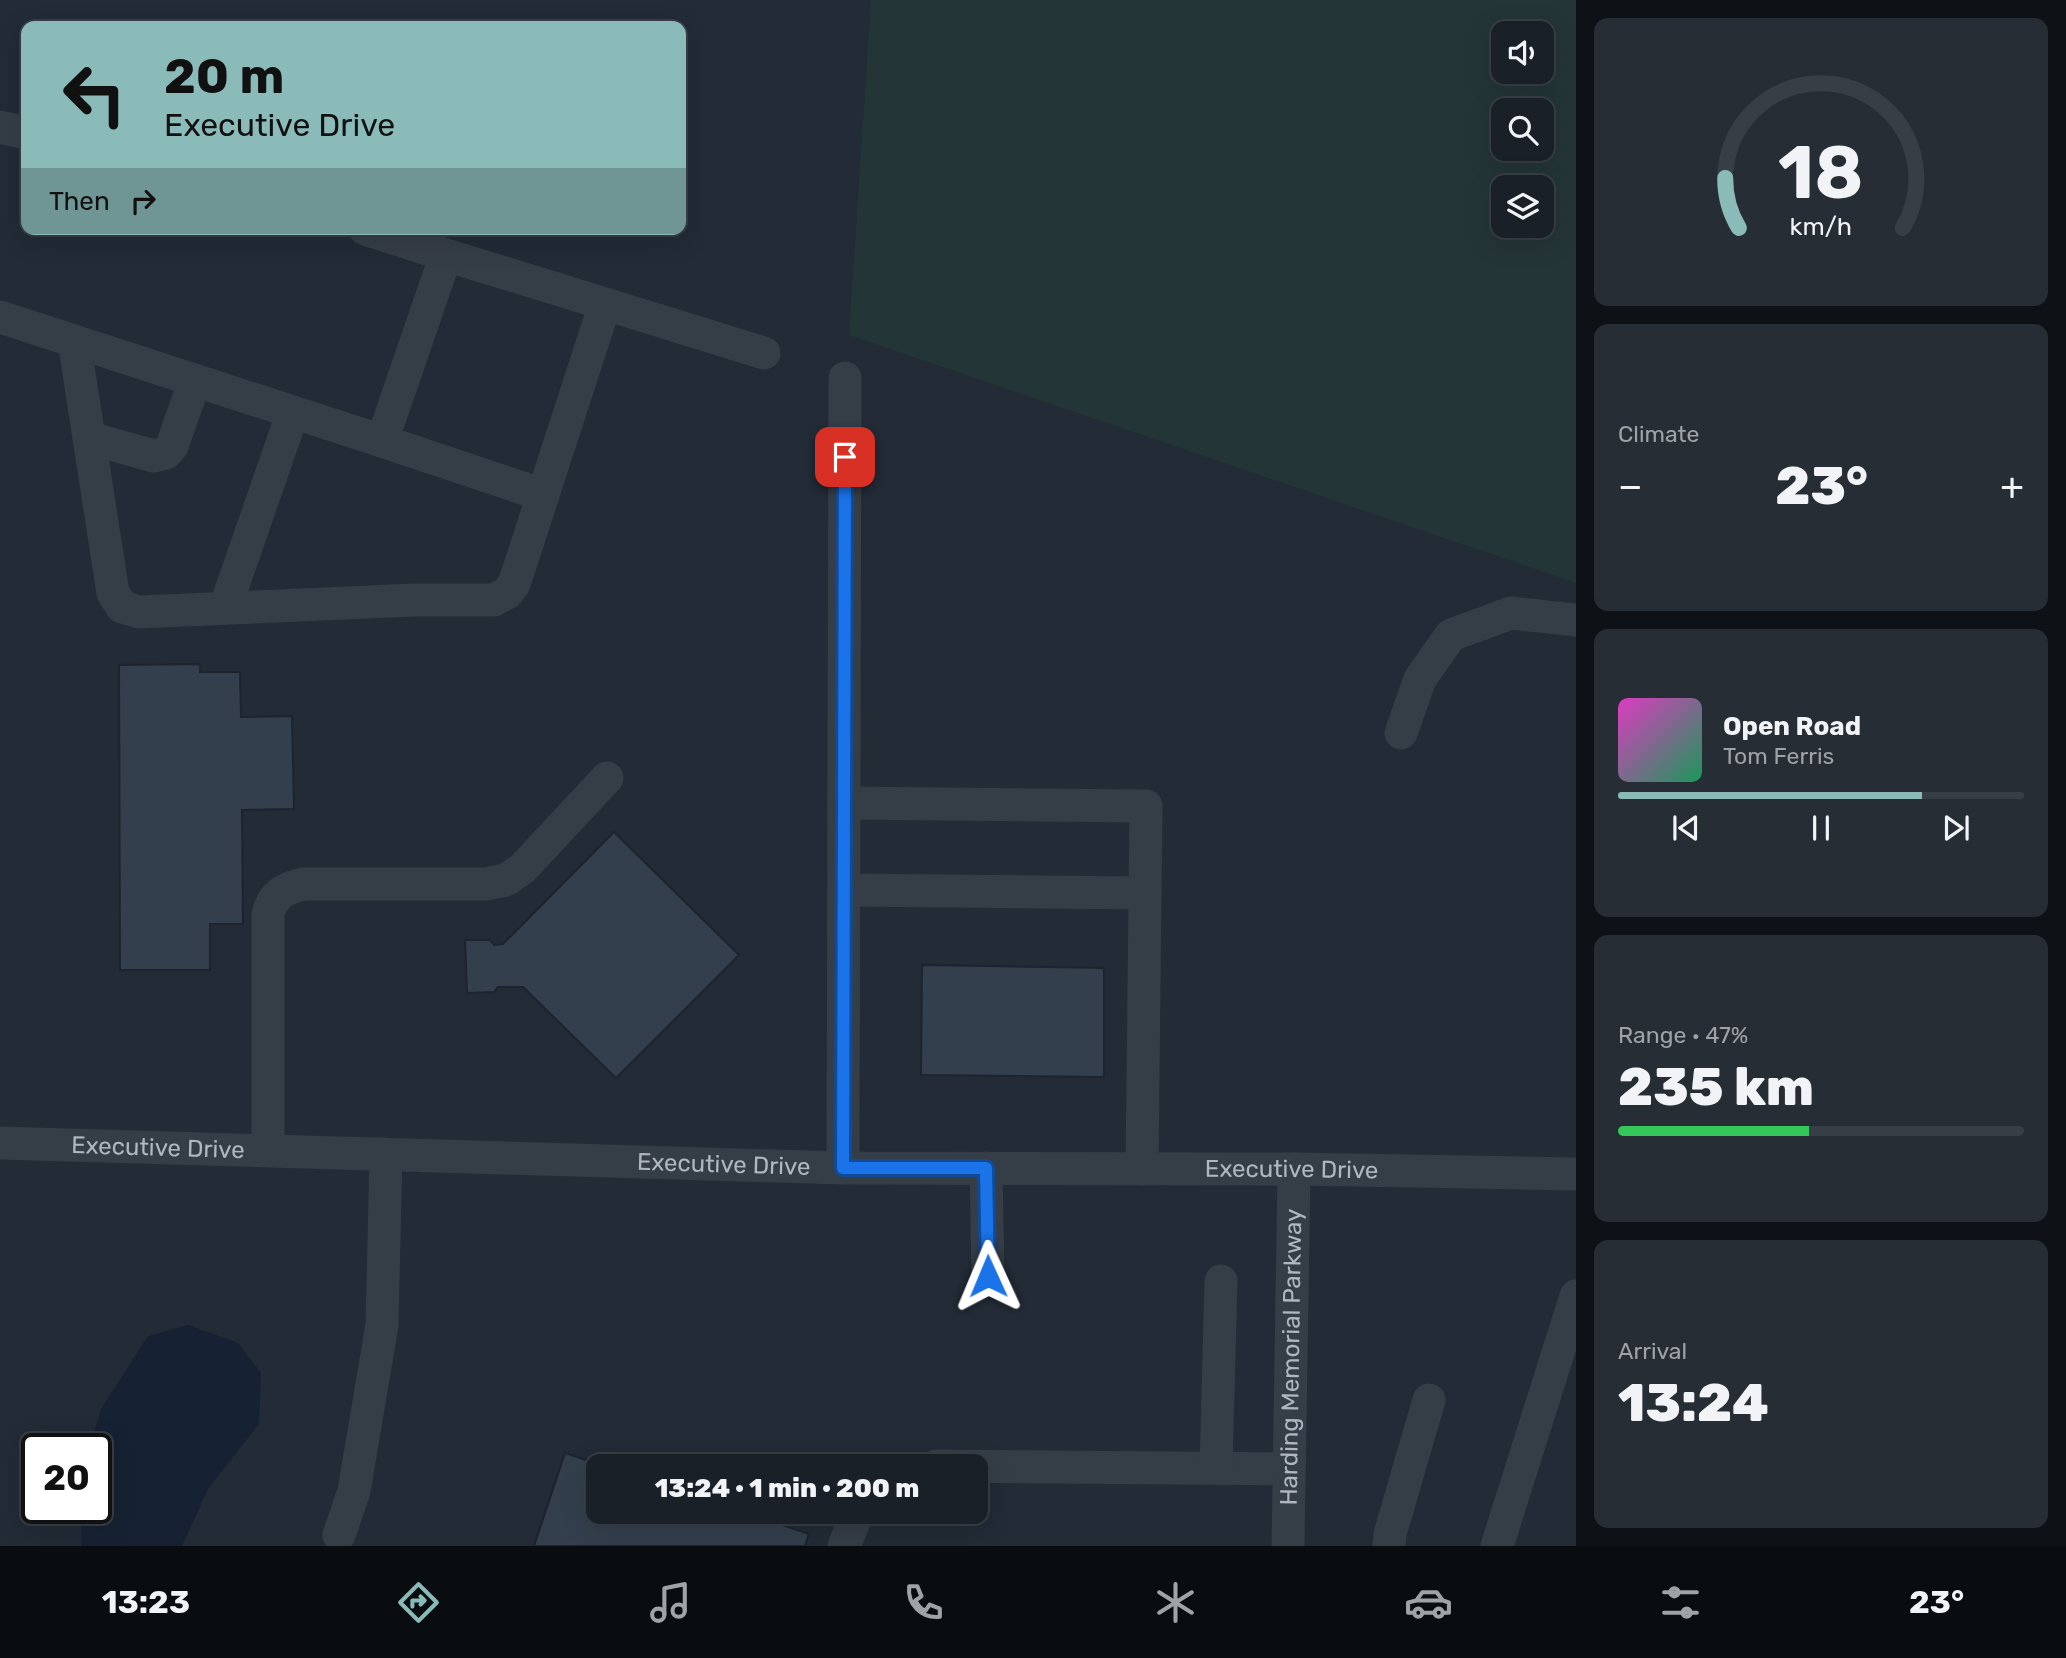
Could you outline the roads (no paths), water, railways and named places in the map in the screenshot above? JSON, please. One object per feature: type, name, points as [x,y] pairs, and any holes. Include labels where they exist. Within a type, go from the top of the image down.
[{"type":"street","points":[[0,127],[21,131]]},
{"type":"street","points":[[384,235],[764,353]]},
{"type":"street","points":[[382,441],[446,255]]},
{"type":"street","points":[[74,341],[113,593],[122,607],[139,612],[415,600],[494,600],[507,593],[514,584],[605,304]]},
{"type":"street","points":[[0,317],[542,495]]},
{"type":"street","points":[[843,1168],[845,377]]},
{"type":"street","points":[[89,438],[154,456],[166,453],[172,446],[195,380]]},
{"type":"street","points":[[225,608],[293,412]]},
{"type":"street","points":[[1401,733],[1420,678],[1451,635],[1511,613],[1576,620]]},
{"type":"street","points":[[268,1150],[268,914],[278,893],[304,884],[486,884],[506,880],[522,869],[607,778]]},
{"type":"street","points":[[844,803],[1146,806],[1142,1169]]},
{"type":"street","points":[[844,890],[1145,893]]},
{"type":"street","name":"Executive Drive","points":[[0,1143],[843,1168],[1294,1169],[1576,1174]]},
{"type":"street","points":[[339,1535],[354,1490],[382,1325],[386,1154]]},
{"type":"street","points":[[986,1168],[988,1276]]},
{"type":"street","name":"Harding Memorial Parkway","points":[[1288,1546],[1294,1169]]},
{"type":"street","points":[[1216,1468],[1221,1281]]},
{"type":"street","points":[[1497,1546],[1576,1296]]},
{"type":"street","points":[[1389,1546],[1390,1534],[1429,1399]]},
{"type":"street","points":[[988,1466],[1289,1469]]},
{"type":"street","points":[[844,1546],[853,1524]]},
{"type":"water","points":[[188,1325],[238,1343],[261,1373],[259,1424],[208,1489],[182,1546],[81,1546],[82,1524],[112,1524],[112,1433],[94,1433],[101,1409],[148,1336]]}]
